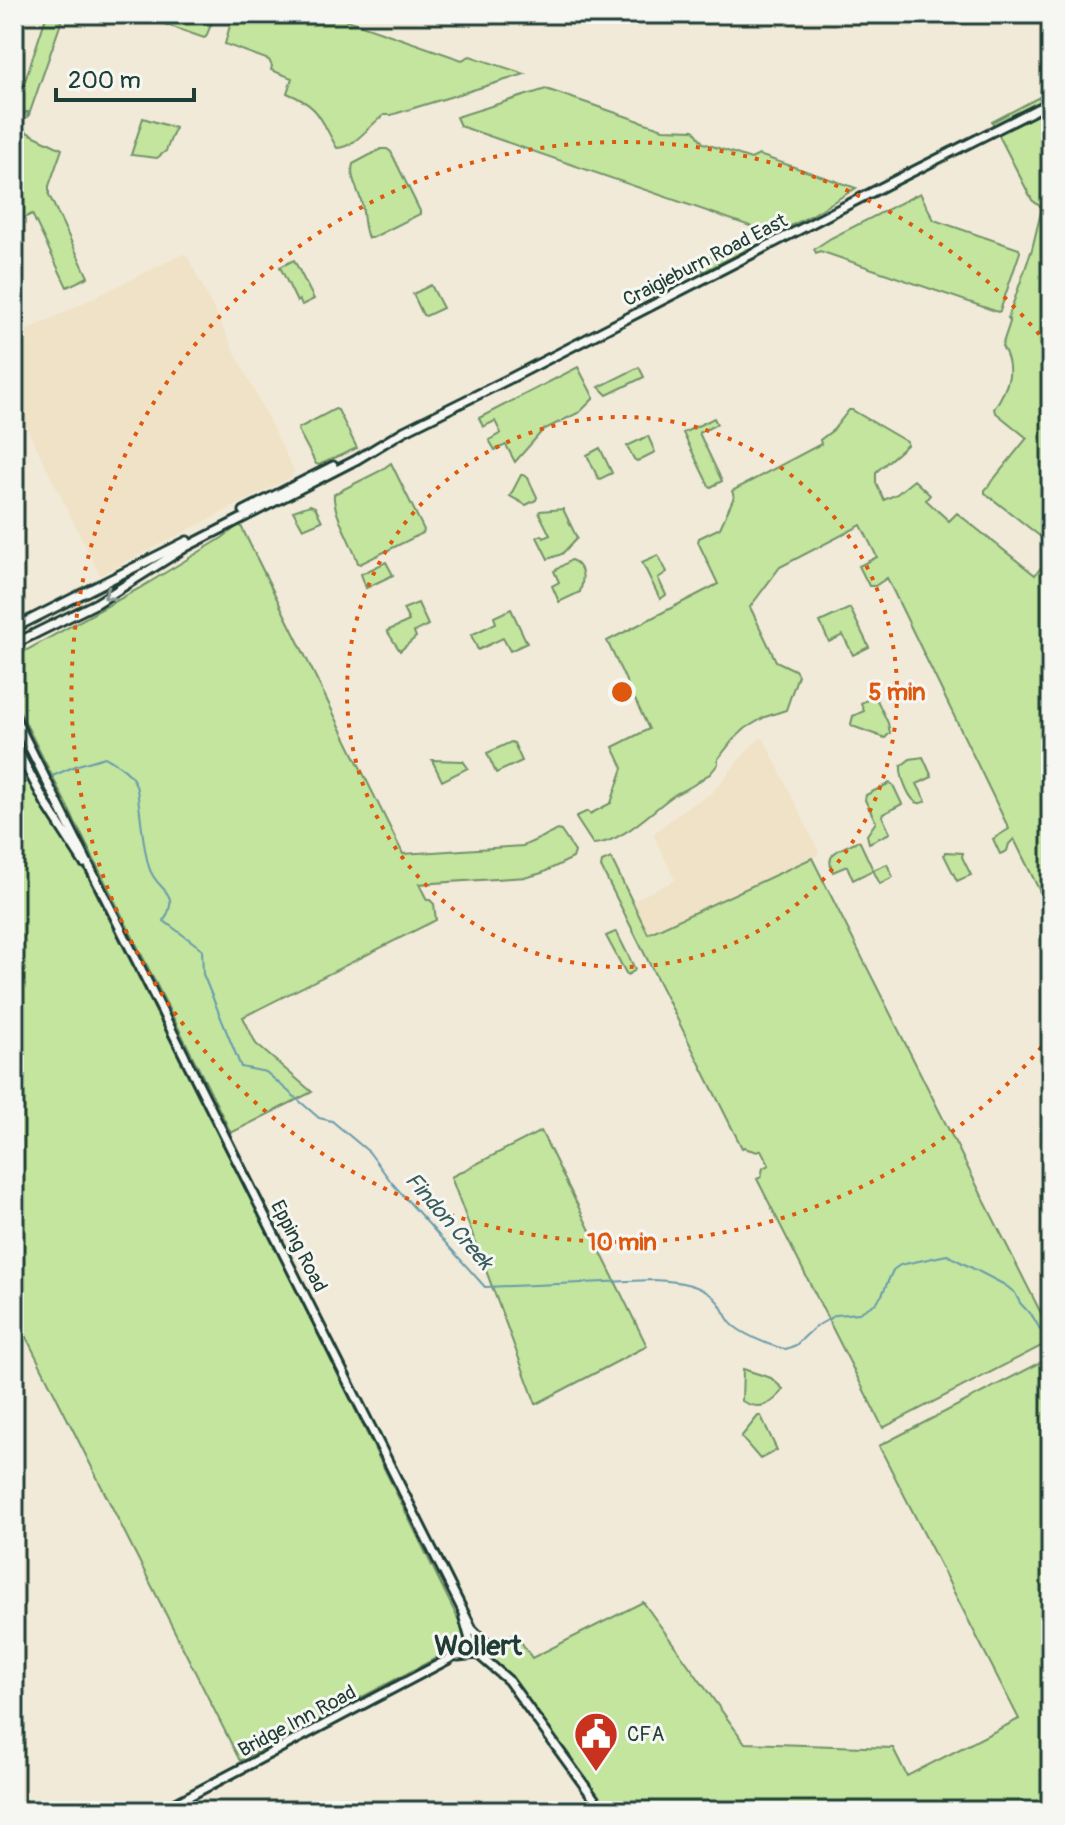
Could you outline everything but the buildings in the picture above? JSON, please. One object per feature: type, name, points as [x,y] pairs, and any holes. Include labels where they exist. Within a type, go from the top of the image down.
[{"type":"main road","name":"Craigieburn Road East","points":[[14,628],[1051,102]]},
{"type":"main road","name":"Craigieburn Road East","points":[[14,644],[97,603],[186,547],[374,448]]},
{"type":"main road","name":"Epping Road","points":[[14,716],[479,1638]]},
{"type":"main road","name":"Epping Road","points":[[14,744],[46,804],[106,899]]},
{"type":"main road","points":[[46,804],[51,798],[51,789]]},
{"type":"main road","name":"Epping Road","points":[[462,1607],[473,1649]]},
{"type":"main road","points":[[499,1671],[492,1662],[485,1641],[479,1638],[473,1640],[473,1649],[508,1680],[603,1811]]},
{"type":"main road","points":[[473,1649],[483,1652],[486,1648]]},
{"type":"main road","name":"Bridge Inn Road","points":[[161,1811],[473,1649]]},
{"type":"shaded area","points":[[183,254],[187,255],[294,471],[292,477],[100,575],[14,402],[14,337]]},
{"type":"shaded area","points":[[761,738],[818,855],[648,935],[632,901],[675,880],[653,834],[683,810],[712,793]]},
{"type":"green space","points":[[47,14],[64,14],[27,117],[28,112],[23,116],[15,111]]},
{"type":"green space","points":[[136,14],[215,14],[204,38]]},
{"type":"green space","points":[[233,14],[330,14],[462,60],[470,56],[525,74],[384,115],[356,140],[337,148],[313,109],[287,93],[292,78],[271,70],[269,60],[225,44]]},
{"type":"green space","points":[[546,89],[663,129],[694,130],[703,143],[751,159],[759,155],[856,188],[768,238],[759,229],[460,126],[456,117]]},
{"type":"green space","points":[[1051,91],[1051,545],[985,490],[1027,438],[994,409],[1008,378],[1009,363],[1002,346],[1010,322],[1008,318],[1032,249],[1042,208],[1032,200],[992,122]]},
{"type":"green space","points":[[143,118],[175,128],[166,151],[157,158],[131,155]]},
{"type":"green space","points":[[14,126],[62,149],[49,186],[49,195],[88,277],[67,287],[32,214],[14,223]]},
{"type":"green space","points":[[381,149],[391,152],[420,214],[368,238],[352,169],[353,164]]},
{"type":"green space","points":[[920,193],[934,220],[1019,249],[1000,311],[820,251],[816,253],[814,249],[831,238]]},
{"type":"green space","points":[[744,242],[750,248],[703,272],[699,263]]},
{"type":"green space","points":[[294,260],[314,299],[302,305],[299,300],[297,302],[280,267]]},
{"type":"green space","points":[[431,285],[443,308],[426,316],[413,294]]},
{"type":"green space","points":[[578,367],[593,396],[580,412],[543,430],[515,462],[506,445],[495,450],[489,440],[501,433],[495,421],[483,427],[479,418]]},
{"type":"green space","points":[[639,367],[644,377],[607,395],[599,387]]},
{"type":"green space","points":[[335,409],[357,448],[319,465],[298,430]]},
{"type":"green space","points":[[849,410],[907,442],[876,472],[876,483],[884,500],[914,480],[930,495],[926,500],[949,521],[957,513],[1035,575],[1051,555],[1051,914],[1014,839],[1007,851],[1000,854],[993,839],[1009,829],[887,578],[875,586],[869,586],[859,566],[877,557],[861,525],[780,567],[750,607],[776,661],[795,670],[798,675],[786,710],[746,728],[718,759],[710,774],[673,796],[614,839],[593,844],[576,818],[611,803],[623,768],[613,747],[649,729],[607,641],[718,584],[698,542],[699,538],[720,528],[734,497],[732,491],[821,444],[820,440]]},
{"type":"green space","points":[[714,418],[717,424],[699,433],[722,481],[711,487],[683,433]]},
{"type":"green space","points":[[648,436],[655,452],[637,461],[627,446]]},
{"type":"green space","points":[[600,448],[612,473],[600,479],[587,455]]},
{"type":"green space","points":[[391,463],[424,530],[360,564],[339,518],[334,494]]},
{"type":"green space","points":[[521,475],[528,478],[537,497],[526,505],[510,496]]},
{"type":"green space","points":[[310,505],[315,507],[322,521],[303,529],[293,511]]},
{"type":"green space","points":[[563,509],[577,538],[562,554],[548,559],[537,537],[550,535],[539,513]]},
{"type":"green space","points":[[240,524],[403,854],[523,846],[558,830],[575,852],[573,858],[528,877],[419,884],[427,900],[434,904],[436,920],[243,1017],[256,1044],[312,1092],[231,1133],[14,700],[14,657],[140,588]]},
{"type":"green space","points":[[658,555],[667,572],[658,578],[666,595],[660,599],[642,562]]},
{"type":"green space","points":[[571,560],[581,569],[580,592],[559,602],[552,586],[559,582],[554,571]]},
{"type":"green space","points":[[386,562],[393,575],[366,588],[361,574]]},
{"type":"green space","points":[[418,603],[428,625],[414,632],[416,637],[400,651],[387,631],[409,621],[403,609]]},
{"type":"green space","points":[[850,608],[869,647],[853,655],[843,635],[829,642],[820,622]]},
{"type":"green space","points":[[511,609],[527,643],[510,651],[503,638],[478,650],[471,635],[496,623],[494,617]]},
{"type":"green space","points":[[875,696],[888,723],[890,733],[885,738],[851,724],[853,716],[864,711],[861,703]]},
{"type":"green space","points":[[14,730],[468,1639],[240,1761],[14,1313]]},
{"type":"green space","points":[[511,742],[522,761],[496,773],[487,753]]},
{"type":"green space","points":[[923,757],[932,777],[917,784],[926,801],[920,803],[909,793],[901,766],[910,759]]},
{"type":"green space","points":[[432,760],[463,761],[468,768],[442,781]]},
{"type":"green space","points":[[890,783],[902,804],[882,816],[890,833],[869,843],[867,835],[876,822],[865,800],[866,795]]},
{"type":"green space","points":[[857,841],[873,870],[853,880],[847,866],[833,872],[832,856]]},
{"type":"green space","points":[[945,852],[963,853],[971,875],[957,881]]},
{"type":"green space","points":[[611,858],[648,934],[812,858],[1051,1333],[1051,1341],[883,1428],[757,1179],[761,1177],[763,1168],[769,1165],[761,1150],[742,1148],[601,867],[602,862]]},
{"type":"green space","points":[[887,864],[893,877],[880,884],[873,870]]},
{"type":"green space","points":[[615,932],[635,969],[627,975],[606,936]]},
{"type":"green space","points":[[541,1131],[647,1346],[536,1404],[451,1177]]},
{"type":"green space","points":[[1051,1357],[1051,1423],[1042,1427],[1051,1446],[1051,1811],[606,1811],[495,1661],[489,1646],[515,1633],[532,1658],[643,1602],[745,1743],[893,1748],[907,1776],[1019,1719],[879,1446]]},
{"type":"green space","points":[[743,1369],[771,1378],[783,1389],[765,1405],[754,1406],[742,1401]]},
{"type":"green space","points":[[761,1416],[777,1450],[760,1459],[741,1437]]},
{"type":"waterway","name":"Findon Creek","points":[[50,777],[105,757],[131,777],[137,789],[149,867],[169,896],[169,911],[164,921],[202,949],[203,974],[241,1067],[266,1072],[319,1118],[332,1121],[369,1152],[392,1183],[485,1287],[653,1280],[681,1283],[702,1289],[713,1297],[730,1322],[740,1330],[765,1343],[786,1349],[836,1315],[859,1313],[876,1303],[893,1270],[900,1265],[947,1255],[1015,1293],[1044,1336]]},
{"type":"waterway","name":"Findon Creek","points":[[14,779],[25,783]]},
{"type":"place","name":"CFA","points":[[596,1773]]},
{"type":"district","name":"Wollert","points":[[478,1646]]}]
